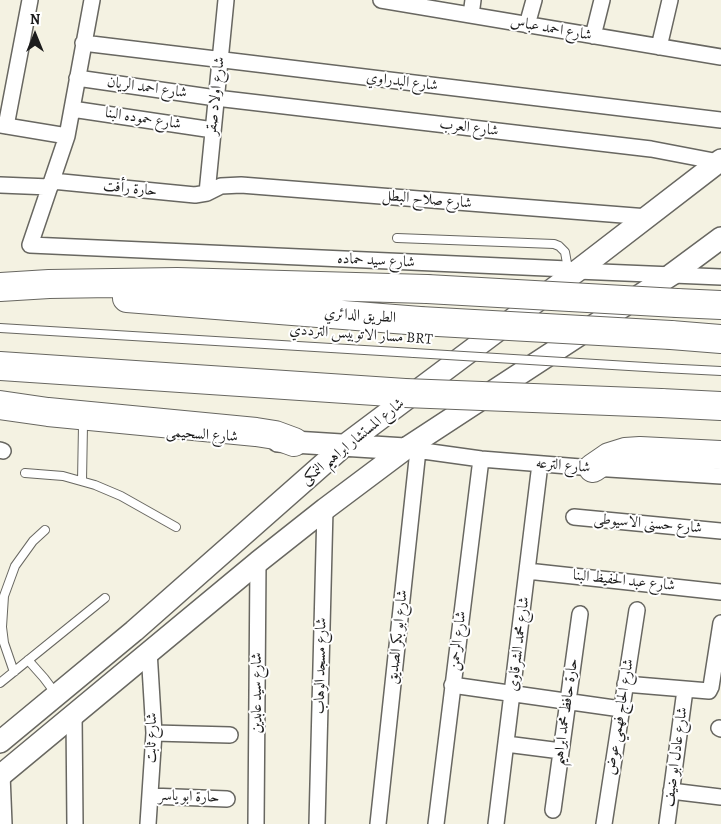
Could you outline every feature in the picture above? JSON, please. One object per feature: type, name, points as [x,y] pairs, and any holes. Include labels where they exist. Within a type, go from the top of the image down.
[{"type":"highway","name":"الطريق الدائري","points":[[0,288],[67,283],[177,282],[426,289],[721,305]]},
{"type":"highway","name":"الطريق الدائري","points":[[0,288],[420,321],[721,338]]},
{"type":"highway","points":[[0,366],[405,393],[721,406]]},
{"type":"highway","points":[[0,404],[48,412],[256,432],[275,435],[294,442]]},
{"type":"highway","points":[[593,468],[609,457],[625,452],[721,455]]},
{"type":"street","points":[[30,0],[3,125],[67,136]]},
{"type":"street","points":[[51,184],[67,136],[92,0]]},
{"type":"street","name":"شارع اولاد صقر","points":[[207,193],[226,0]]},
{"type":"street","name":"شارع احمد عباس","points":[[381,0],[406,2],[721,58]]},
{"type":"street","points":[[471,15],[473,0]]},
{"type":"street","points":[[528,25],[534,0]]},
{"type":"street","points":[[594,36],[602,0]]},
{"type":"street","points":[[659,47],[670,0]]},
{"type":"street","name":"شارع البدراوي","points":[[83,44],[721,120]]},
{"type":"street","name":"شارع احمد الريان","points":[[77,78],[216,98]]},
{"type":"street","name":"شارع العرب","points":[[216,98],[650,149],[720,162]]},
{"type":"street","name":"شارع حموده البنا","points":[[72,109],[213,130]]},
{"type":"street","name":"شارع المستشار ابراهيم النمكى","points":[[0,742],[134,631],[345,445],[572,270],[648,217],[720,162]]},
{"type":"street","name":"حارة رأفت","points":[[0,185],[51,184],[195,195],[207,193]]},
{"type":"street","name":"شارع سيد حماده","points":[[51,184],[30,245],[721,277]]},
{"type":"street","name":"شارع صلاح البطل","points":[[207,193],[221,186],[241,185],[648,217]]},
{"type":"street","points":[[4,824],[1,775],[149,651],[325,509],[671,275],[721,238]]},
{"type":"street","name":"شارع السحيمى","points":[[0,419],[412,450]]},
{"type":"street","name":"شارع الترعه","points":[[412,450],[540,464],[721,476]]},
{"type":"street","name":"شارع ابو بكر الصديق","points":[[378,824],[412,450]]},
{"type":"street","name":"شارع الرحمن","points":[[436,824],[481,459]]},
{"type":"street","name":"شارع محمد الشرقاوى","points":[[496,824],[540,464]]},
{"type":"street","name":"شارع مسجد الوهاب","points":[[317,824],[325,509]]},
{"type":"street","name":"شارع حسنى الاسيوطى","points":[[574,517],[721,531]]},
{"type":"street","name":"شارع سيد عابدين","points":[[256,824],[258,562]]},
{"type":"street","name":"شارع عبد الحفيظ البنا","points":[[528,571],[721,592]]},
{"type":"street","name":"شارع الحاج فهمي عوض","points":[[604,824],[636,610]]},
{"type":"street","name":"حارة حافظ محمد ابراهيم","points":[[553,810],[580,614]]},
{"type":"street","points":[[625,684],[706,692],[711,688],[721,623]]},
{"type":"street","points":[[134,631],[149,651]]},
{"type":"street","name":"شارع ثابت","points":[[148,824],[154,732],[149,651]]},
{"type":"street","points":[[452,685],[621,709]]},
{"type":"street","name":"شارع عادل ابو ضيف","points":[[666,824],[686,690]]},
{"type":"street","points":[[74,714],[75,824]]},
{"type":"street","points":[[154,732],[230,735]]},
{"type":"street","points":[[506,744],[561,751]]},
{"type":"street","points":[[671,791],[721,797]]},
{"type":"street","name":"حارة ابو ياسر","points":[[150,796],[227,798]]},
{"type":"lane","points":[[397,238],[554,244],[565,252],[572,270]]},
{"type":"lane","name":"مسار الاتوبيس الترددي BRT","points":[[0,328],[721,371]]},
{"type":"lane","points":[[82,481],[83,426]]},
{"type":"lane","points":[[25,473],[63,476],[82,481],[121,496],[176,527]]},
{"type":"lane","points":[[14,672],[8,658],[2,627],[4,596],[15,566],[33,541],[44,530]]},
{"type":"lane","points":[[0,683],[104,598]]},
{"type":"lane","points":[[28,660],[57,695]]}]
